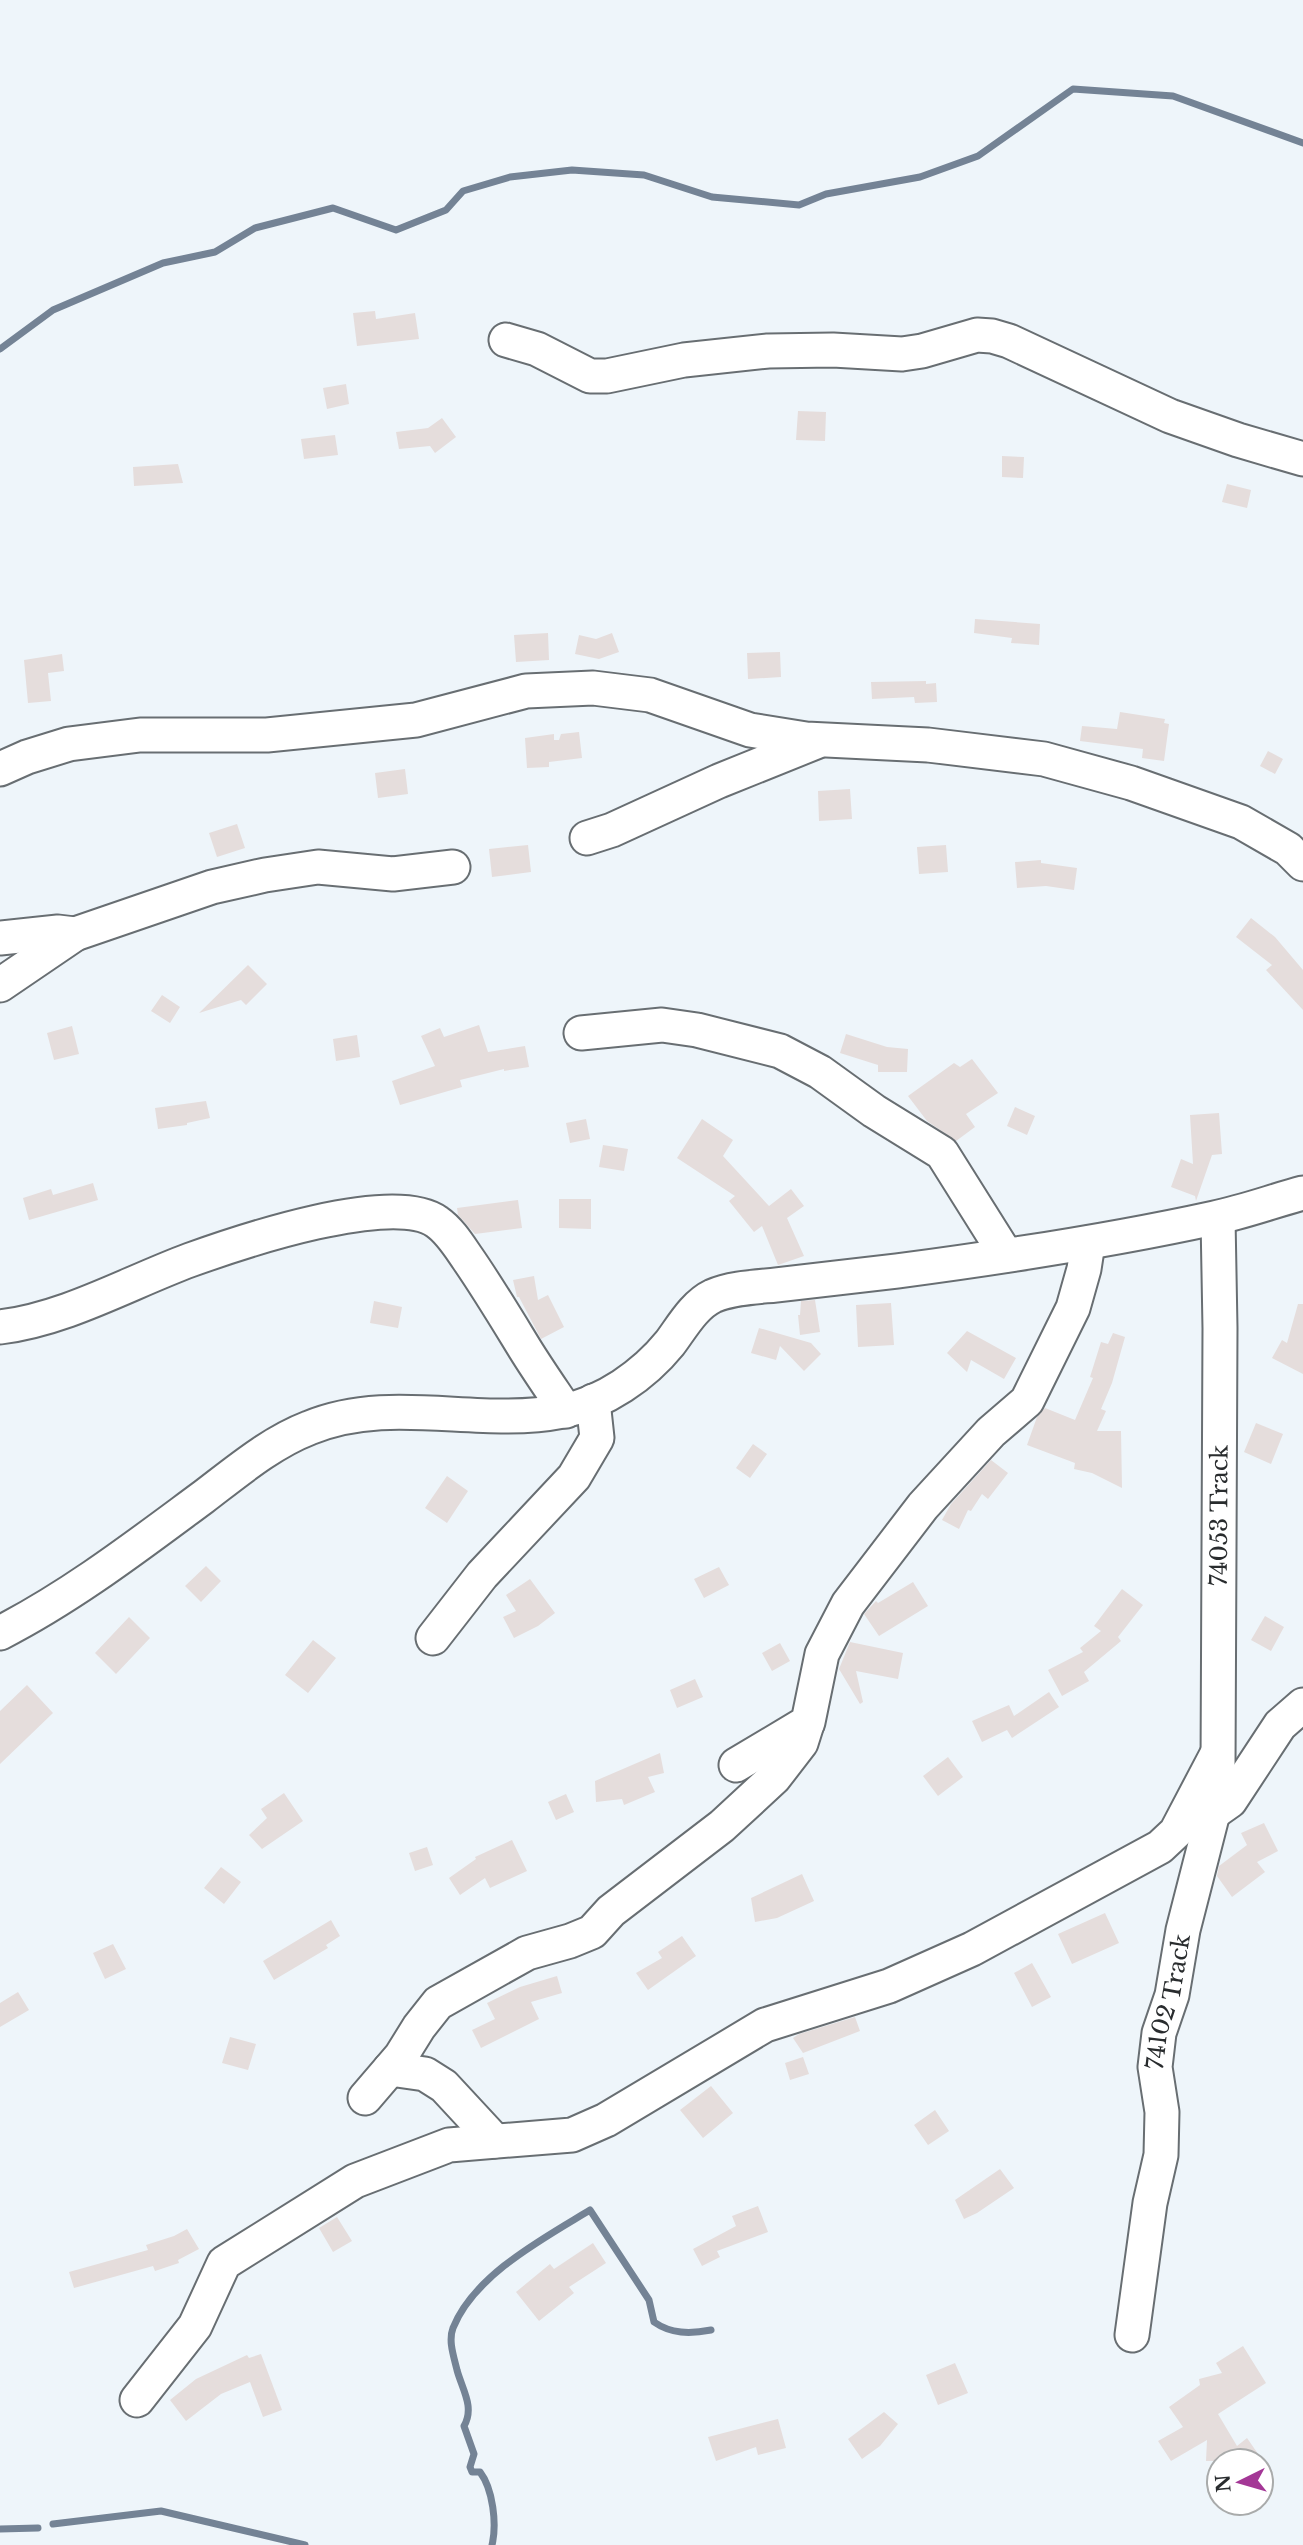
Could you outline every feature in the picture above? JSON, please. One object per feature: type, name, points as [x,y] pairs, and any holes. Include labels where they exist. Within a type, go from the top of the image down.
[{"type":"street","points":[[506,340],[537,349],[590,376],[607,376],[684,360],[768,351],[833,350],[902,354],[977,335],[992,336],[1009,341],[1170,416],[1303,459]]},
{"type":"street","points":[[0,769],[69,744],[140,735],[267,735],[416,720],[526,691],[593,688],[650,695],[750,730],[821,740],[928,745],[1044,759],[1131,783],[1241,822],[1288,849],[1303,864]]},
{"type":"street","points":[[587,838],[612,830],[719,781],[821,740]]},
{"type":"street","points":[[0,985],[75,934],[212,887],[317,867],[393,874],[453,867]]},
{"type":"street","points":[[0,938],[58,932],[75,934]]},
{"type":"street","points":[[581,1033],[662,1025],[697,1030],[780,1051],[820,1073],[874,1111],[942,1153],[1006,1255]]},
{"type":"street","points":[[0,1633],[34,1615],[133,1549],[257,1457],[306,1429],[344,1415],[382,1411],[522,1417],[580,1406],[628,1383],[667,1346],[694,1311],[712,1296],[741,1289],[1088,1243],[1217,1217],[1303,1193]]},
{"type":"street","points":[[0,1328],[83,1304],[192,1260],[316,1222],[385,1210],[420,1213],[438,1222],[457,1243],[492,1293],[525,1349],[580,1406],[597,1438],[575,1477],[482,1574],[433,1638]]},
{"type":"street","name":"74053 Track","points":[[1213,1813],[1217,1754],[1220,1328],[1217,1217]]},
{"type":"street","points":[[365,2098],[390,2069],[438,2003],[527,1953],[592,1932],[611,1911],[722,1826],[774,1778],[801,1743],[822,1654],[848,1604],[923,1506],[991,1432],[1027,1401],[1073,1308],[1088,1243]]},
{"type":"street","points":[[1213,1813],[1230,1801],[1280,1726],[1303,1705]]},
{"type":"street","points":[[736,1765],[808,1722]]},
{"type":"street","points":[[137,2400],[195,2326],[224,2263],[355,2181],[449,2145],[572,2135],[606,2120],[765,2025],[889,1986],[972,1949],[1128,1867],[1160,1847],[1177,1832],[1190,1811],[1217,1754]]},
{"type":"street","name":"74102 Track","points":[[1132,2335],[1150,2203],[1161,2155],[1161,2112],[1155,2067],[1160,2032],[1172,1995],[1189,1903],[1213,1813]]},
{"type":"street","points":[[390,2069],[425,2074],[444,2086],[495,2141]]},
{"type":"building","points":[[375,311],[376,319],[415,313],[419,339],[357,346],[353,313]]},
{"type":"building","points":[[346,384],[349,404],[327,409],[323,388]]},
{"type":"building","points":[[798,411],[826,412],[825,441],[796,440]]},
{"type":"building","points":[[442,418],[456,437],[435,453],[430,446],[399,449],[396,432],[428,428]]},
{"type":"building","points":[[335,435],[338,455],[304,459],[301,439]]},
{"type":"building","points":[[1002,456],[1024,457],[1023,478],[1002,477]]},
{"type":"building","points":[[178,464],[183,483],[134,486],[133,467]]},
{"type":"building","points":[[1227,484],[1251,490],[1247,508],[1222,502]]},
{"type":"building","points":[[975,619],[1040,624],[1039,645],[1011,643],[1012,638],[974,633]]},
{"type":"building","points":[[548,633],[549,660],[516,662],[514,635]]},
{"type":"building","points":[[612,633],[619,652],[599,659],[575,654],[579,635],[596,639]]},
{"type":"building","points":[[780,652],[781,677],[748,679],[747,653]]},
{"type":"building","points":[[62,654],[64,671],[48,673],[51,701],[28,703],[24,660]]},
{"type":"building","points":[[926,681],[926,684],[936,683],[937,702],[915,703],[914,697],[872,699],[871,682]]},
{"type":"building","points":[[1120,712],[1165,719],[1164,723],[1169,724],[1164,761],[1142,758],[1143,749],[1080,741],[1082,726],[1117,729]]},
{"type":"building","points":[[579,732],[582,758],[549,762],[549,767],[527,768],[525,738],[554,734],[554,740],[559,740],[561,734]]},
{"type":"building","points":[[1268,751],[1283,759],[1275,774],[1260,766]]},
{"type":"building","points":[[405,769],[408,794],[378,798],[375,773]]},
{"type":"building","points":[[850,789],[852,819],[819,821],[818,791]]},
{"type":"building","points":[[237,824],[245,848],[217,857],[209,833]]},
{"type":"building","points":[[528,845],[531,872],[492,877],[489,849]]},
{"type":"building","points":[[946,845],[948,872],[919,874],[917,847]]},
{"type":"building","points":[[1041,860],[1041,863],[1077,868],[1074,890],[1046,886],[1017,888],[1015,862]]},
{"type":"building","points":[[1251,918],[1275,937],[1303,970],[1303,1010],[1266,970],[1272,965],[1236,937]]},
{"type":"building","points":[[248,965],[267,984],[246,1005],[241,1000],[199,1013]]},
{"type":"building","points":[[162,995],[180,1007],[170,1023],[151,1011]]},
{"type":"building","points":[[479,1025],[488,1052],[525,1046],[529,1067],[504,1069],[460,1080],[462,1087],[400,1105],[392,1081],[435,1066],[421,1036],[440,1028],[444,1037]]},
{"type":"building","points":[[72,1026],[79,1054],[54,1060],[47,1033]]},
{"type":"building","points":[[846,1034],[887,1047],[908,1049],[907,1072],[878,1072],[878,1065],[840,1053]]},
{"type":"building","points":[[357,1035],[360,1057],[336,1061],[333,1039]]},
{"type":"building","points":[[972,1059],[998,1093],[966,1114],[975,1127],[956,1141],[927,1121],[908,1096],[954,1063],[960,1067]]},
{"type":"building","points":[[206,1101],[210,1118],[158,1129],[155,1108]]},
{"type":"building","points":[[1015,1107],[1035,1116],[1027,1135],[1007,1126]]},
{"type":"building","points":[[1219,1113],[1222,1154],[1212,1155],[1196,1201],[1195,1196],[1171,1187],[1181,1159],[1193,1164],[1190,1115]]},
{"type":"building","points":[[586,1119],[590,1139],[570,1143],[566,1123]]},
{"type":"building","points":[[702,1119],[733,1140],[723,1156],[769,1206],[791,1189],[804,1206],[787,1218],[804,1256],[778,1265],[762,1226],[754,1232],[729,1201],[735,1196],[677,1158]]},
{"type":"building","points":[[603,1145],[628,1149],[624,1171],[599,1167]]},
{"type":"building","points":[[93,1183],[98,1200],[29,1220],[23,1198],[51,1189],[53,1195]]},
{"type":"building","points":[[559,1199],[591,1199],[591,1229],[559,1228]]},
{"type":"building","points":[[518,1200],[522,1228],[475,1234],[458,1215],[457,1208]]},
{"type":"building","points":[[534,1276],[538,1300],[548,1295],[564,1327],[541,1339],[517,1297],[513,1280]]},
{"type":"building","points":[[815,1300],[820,1332],[800,1335],[798,1315],[801,1301]]},
{"type":"building","points":[[374,1301],[402,1307],[398,1328],[370,1323]]},
{"type":"building","points":[[891,1303],[894,1345],[858,1347],[856,1305]]},
{"type":"building","points":[[1298,1304],[1303,1304],[1303,1374],[1272,1358],[1282,1340],[1287,1343]]},
{"type":"building","points":[[759,1328],[811,1343],[821,1354],[804,1371],[780,1346],[776,1360],[751,1353]]},
{"type":"building","points":[[967,1331],[1016,1358],[1004,1379],[971,1360],[967,1372],[947,1353]]},
{"type":"building","points":[[1113,1333],[1125,1337],[1112,1383],[1101,1409],[1106,1411],[1097,1431],[1121,1431],[1122,1488],[1092,1473],[1074,1469],[1075,1463],[1027,1445],[1037,1417],[1045,1408],[1075,1420],[1093,1378],[1090,1377],[1101,1342],[1108,1344]]},
{"type":"building","points":[[1256,1423],[1283,1434],[1271,1464],[1244,1452]]},
{"type":"building","points":[[753,1444],[767,1454],[750,1478],[736,1468]]},
{"type":"building","points":[[991,1460],[1008,1473],[988,1499],[982,1494],[971,1511],[968,1510],[959,1529],[942,1520],[951,1504]]},
{"type":"building","points":[[447,1476],[468,1491],[447,1523],[425,1508]]},
{"type":"building","points":[[206,1566],[221,1581],[201,1602],[185,1586]]},
{"type":"building","points":[[719,1567],[729,1585],[704,1598],[694,1579]]},
{"type":"building","points":[[530,1579],[555,1613],[538,1626],[514,1638],[503,1617],[516,1611],[506,1595]]},
{"type":"building","points":[[913,1582],[928,1606],[879,1636],[864,1614],[876,1601],[878,1603]]},
{"type":"building","points":[[1122,1589],[1143,1605],[1118,1637],[1121,1641],[1084,1672],[1089,1681],[1062,1696],[1048,1670],[1083,1652],[1080,1648],[1101,1631],[1094,1626]]},
{"type":"building","points":[[1265,1616],[1284,1627],[1271,1651],[1251,1640]]},
{"type":"building","points":[[129,1617],[150,1638],[116,1674],[95,1653]]},
{"type":"building","points":[[313,1640],[336,1658],[308,1693],[285,1675]]},
{"type":"building","points":[[850,1642],[903,1653],[898,1679],[856,1671],[863,1702],[860,1704],[839,1669]]},
{"type":"building","points":[[780,1643],[790,1661],[772,1671],[762,1653]]},
{"type":"building","points":[[695,1679],[703,1697],[677,1708],[670,1690]]},
{"type":"building","points":[[27,1685],[53,1713],[0,1764],[0,1711]]},
{"type":"building","points":[[1049,1692],[1059,1707],[1012,1738],[1007,1730],[982,1742],[972,1721],[1009,1705],[1014,1716]]},
{"type":"building","points":[[660,1753],[664,1773],[648,1777],[655,1792],[624,1805],[622,1799],[596,1802],[595,1781]]},
{"type":"building","points":[[948,1757],[963,1777],[938,1796],[923,1776]]},
{"type":"building","points":[[284,1793],[303,1821],[262,1849],[249,1835],[267,1818],[261,1809]]},
{"type":"building","points":[[566,1794],[574,1812],[556,1820],[548,1802]]},
{"type":"building","points":[[1264,1823],[1278,1851],[1257,1862],[1265,1872],[1232,1897],[1217,1876],[1219,1866],[1247,1845],[1241,1833]]},
{"type":"building","points":[[512,1840],[527,1871],[490,1888],[485,1878],[460,1895],[449,1878],[476,1859],[475,1857]]},
{"type":"building","points":[[427,1847],[433,1865],[415,1871],[409,1853]]},
{"type":"building","points":[[221,1867],[241,1882],[224,1904],[204,1888]]},
{"type":"building","points":[[802,1874],[814,1901],[777,1918],[755,1922],[751,1898]]},
{"type":"building","points":[[1105,1913],[1119,1943],[1072,1964],[1058,1934]]},
{"type":"building","points":[[331,1920],[340,1936],[326,1945],[328,1948],[274,1980],[263,1961]]},
{"type":"building","points":[[682,1936],[696,1956],[648,1990],[636,1973],[662,1958],[658,1952]]},
{"type":"building","points":[[113,1944],[126,1969],[105,1979],[93,1953]]},
{"type":"building","points":[[1032,1963],[1051,1997],[1032,2007],[1014,1973]]},
{"type":"building","points":[[557,1976],[562,1993],[531,2002],[539,2019],[481,2048],[472,2030],[495,2019],[487,2003],[520,1987]]},
{"type":"building","points":[[18,1992],[29,2010],[0,2027],[0,2003]]},
{"type":"building","points":[[855,2017],[860,2031],[803,2053],[793,2038],[799,2034]]},
{"type":"building","points":[[230,2037],[256,2044],[248,2070],[222,2063]]},
{"type":"building","points":[[803,2057],[809,2074],[790,2080],[785,2063]]},
{"type":"building","points":[[711,2086],[733,2113],[703,2138],[680,2110]]},
{"type":"building","points":[[935,2110],[949,2131],[928,2145],[914,2125]]},
{"type":"building","points":[[1000,2169],[1014,2188],[964,2219],[955,2200]]},
{"type":"building","points":[[758,2206],[768,2232],[717,2251],[720,2257],[702,2266],[693,2249],[736,2226],[732,2216]]},
{"type":"building","points":[[337,2217],[352,2241],[333,2252],[319,2228]]},
{"type":"building","points":[[187,2229],[199,2249],[178,2260],[179,2263],[155,2271],[153,2266],[74,2288],[69,2272],[148,2250],[146,2245]]},
{"type":"building","points":[[593,2243],[606,2263],[569,2287],[574,2293],[539,2321],[516,2292],[550,2264],[554,2269]]},
{"type":"building","points":[[1243,2346],[1266,2383],[1218,2414],[1237,2446],[1247,2438],[1253,2447],[1207,2447],[1207,2440],[1171,2461],[1158,2441],[1183,2427],[1169,2407],[1200,2385],[1199,2379],[1222,2373],[1216,2363]]},
{"type":"building","points":[[261,2354],[282,2410],[263,2417],[250,2382],[221,2394],[186,2421],[170,2400],[196,2379],[247,2355],[249,2358]]},
{"type":"building","points":[[955,2363],[968,2393],[938,2405],[926,2375]]},
{"type":"building","points":[[884,2412],[898,2424],[880,2446],[862,2459],[848,2439]]},
{"type":"building","points":[[778,2419],[786,2448],[758,2455],[756,2447],[716,2461],[708,2437]]},
{"type":"waterway","points":[[0,349],[53,310],[163,263],[215,252],[255,228],[333,208],[396,230],[446,210],[463,191],[510,177],[572,170],[644,175],[712,197],[799,205],[826,194],[920,177],[978,156],[1073,89],[1173,96],[1303,143]]},
{"type":"waterway","points":[[492,2545],[494,2517],[491,2497],[480,2472],[472,2472],[470,2467],[474,2454],[464,2426],[468,2412],[467,2398],[454,2360],[451,2338],[463,2309],[493,2275],[532,2246],[590,2210],[649,2300],[654,2322],[681,2332],[711,2330]]},
{"type":"waterway","points":[[53,2524],[161,2511],[305,2545]]},
{"type":"waterway","points":[[0,2529],[38,2528]]}]
